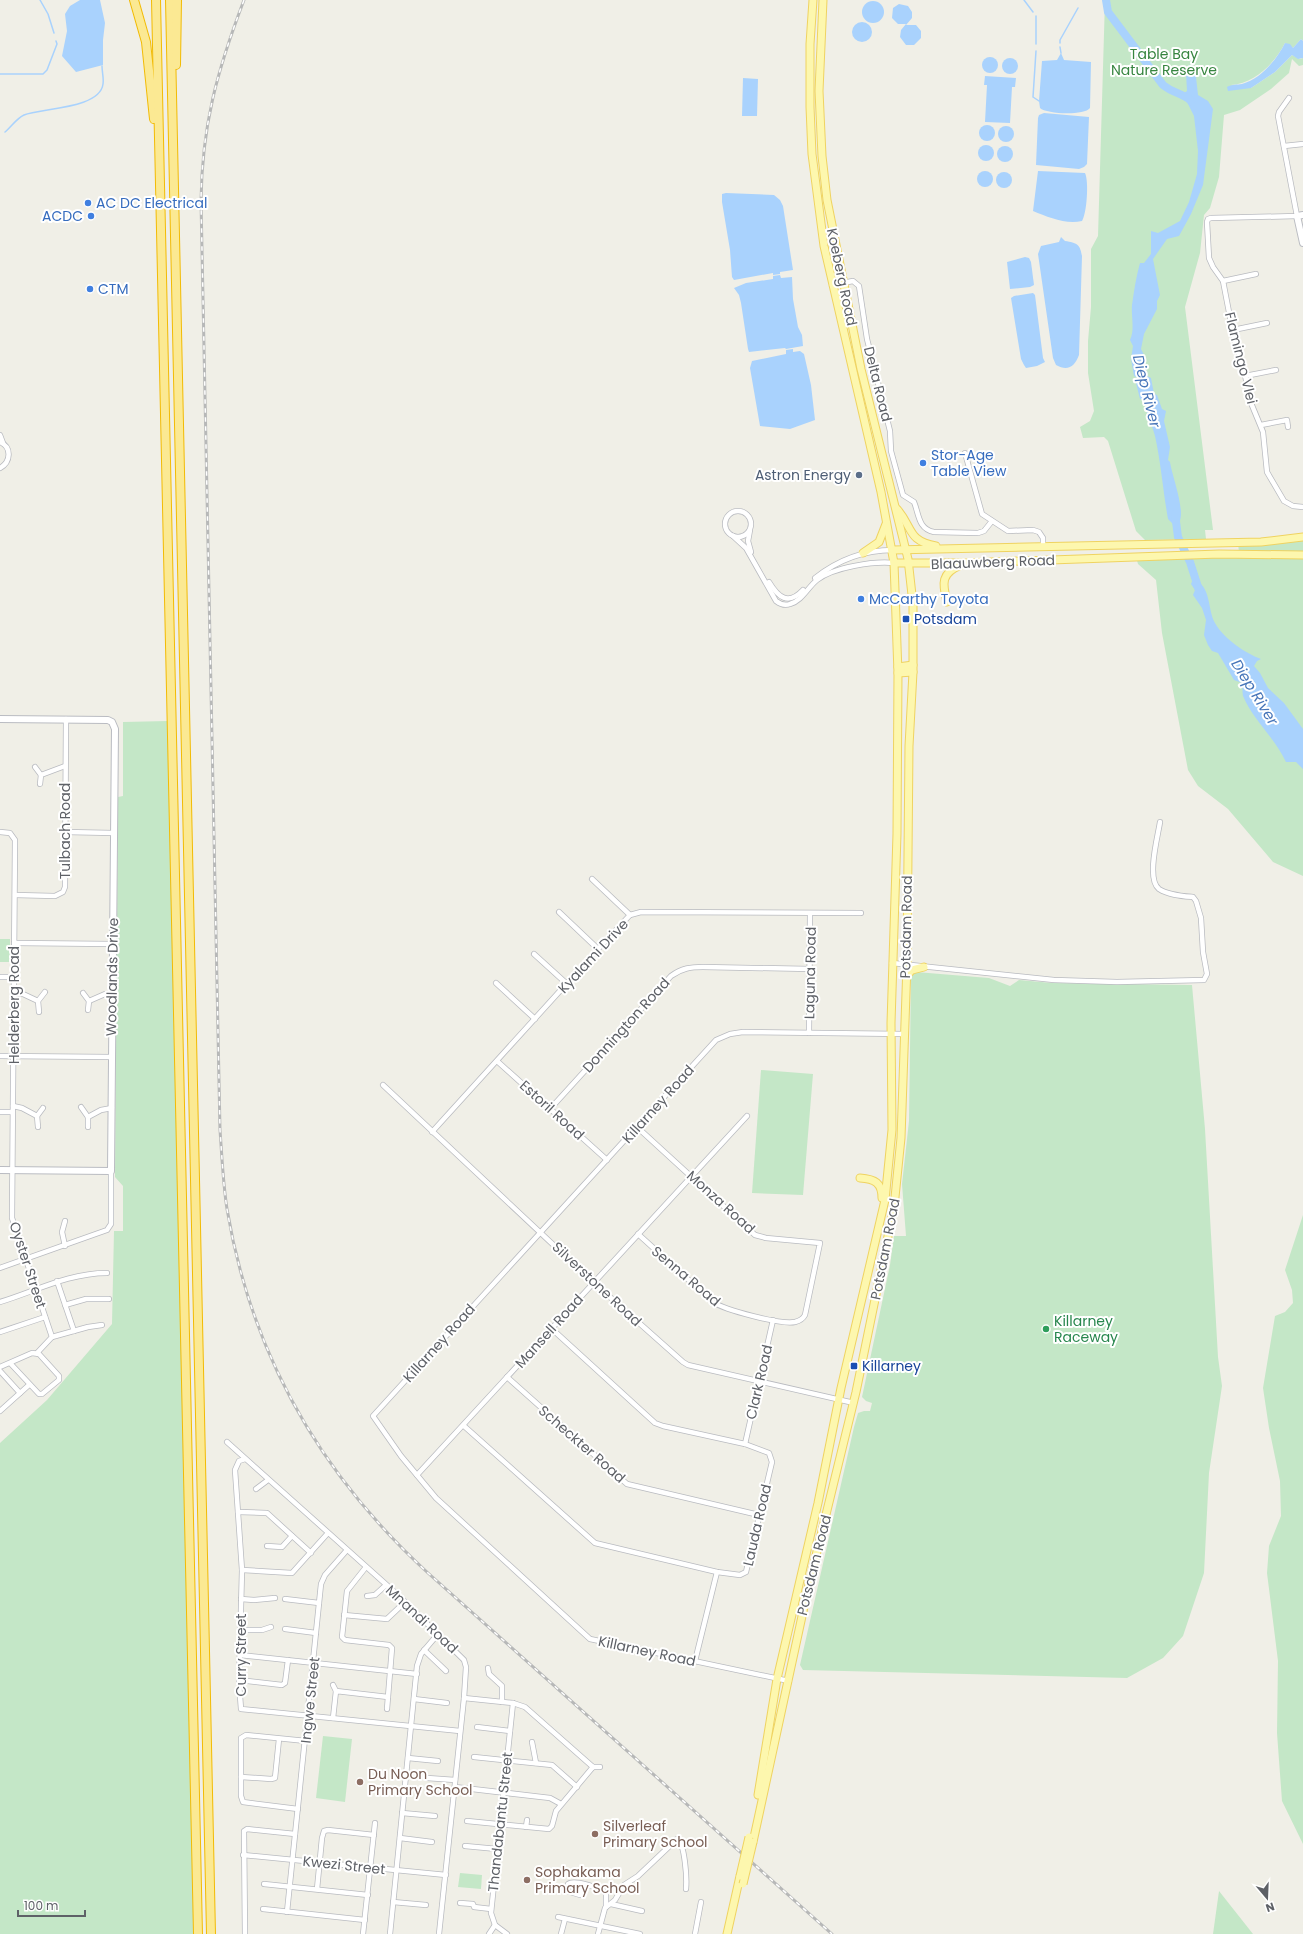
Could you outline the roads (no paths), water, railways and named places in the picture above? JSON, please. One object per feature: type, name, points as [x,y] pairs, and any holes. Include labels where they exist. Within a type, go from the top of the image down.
[{"type":"highway","points":[[134,0],[148,52],[160,177]]},
{"type":"highway","points":[[156,0],[198,1934]]},
{"type":"highway","points":[[170,0],[211,1934]]},
{"type":"highway","points":[[175,237],[177,0]]},
{"type":"main road","name":"Koeberg Road","points":[[813,0],[810,44],[812,154],[824,246],[893,550]]},
{"type":"main road","name":"Koeberg Road","points":[[823,0],[819,76],[822,156],[831,225],[861,369],[906,549]]},
{"type":"main road","points":[[894,505],[917,540],[927,544],[952,548]]},
{"type":"main road","points":[[863,553],[879,542],[887,521]]},
{"type":"main road","name":"Blaauwberg Road","points":[[893,550],[1137,546],[1274,541],[1303,536]]},
{"type":"main road","name":"Potsdam Road","points":[[727,1934],[789,1681],[809,1584],[854,1403],[897,1187],[901,1138],[905,1034],[909,746],[913,668],[913,604],[906,549]]},
{"type":"main road","name":"Potsdam Road","points":[[732,1934],[751,1840],[777,1679],[818,1503],[839,1399],[881,1216],[890,1153],[892,963],[897,834],[898,670],[893,550]]},
{"type":"main road","name":"Blaauwberg Road","points":[[894,563],[965,563],[1220,554],[1303,555]]},
{"type":"main road","points":[[947,602],[944,586],[945,577],[952,569],[965,563]]},
{"type":"main road","points":[[898,670],[913,668]]},
{"type":"main road","points":[[906,975],[912,970],[924,967]]},
{"type":"main road","points":[[860,1178],[874,1179],[880,1186],[882,1196],[881,1216]]},
{"type":"street","points":[[1289,98],[1279,112],[1284,146],[1300,215],[1303,243]]},
{"type":"street","points":[[1284,146],[1303,144]]},
{"type":"street","name":"Flamingo Vlei","points":[[1300,215],[1211,218],[1207,222],[1209,258],[1223,281],[1233,330],[1251,403],[1261,425],[1266,445],[1267,472],[1284,501],[1293,506],[1303,507]]},
{"type":"street","points":[[1223,281],[1256,274]]},
{"type":"street","name":"Delta Road","points":[[832,285],[855,281],[859,286],[867,339],[890,431],[893,458],[903,495],[915,504],[921,523],[931,531],[982,533],[992,521]]},
{"type":"street","points":[[1233,330],[1267,324]]},
{"type":"street","points":[[1245,376],[1276,370]]},
{"type":"street","points":[[1261,425],[1287,420],[1288,427]]},
{"type":"street","points":[[0,435],[1,442],[8,449],[9,456],[1,468]]},
{"type":"street","points":[[965,452],[980,511],[1008,531],[1033,530],[1039,532],[1043,538],[1043,547]]},
{"type":"street","points":[[734,511],[743,512],[749,517],[751,522],[748,540],[750,550],[774,591],[781,598],[787,599],[787,605],[776,601],[746,548],[733,536],[727,531],[725,523],[727,517],[734,511]]},
{"type":"street","points":[[733,536],[742,536],[750,530]]},
{"type":"street","name":"Blaauwberg Road","points":[[787,599],[796,596],[826,570],[863,553],[893,550]]},
{"type":"street","name":"Blaauwberg Road","points":[[787,605],[799,599],[821,577],[864,564],[894,563]]},
{"type":"street","points":[[0,719],[66,719]]},
{"type":"street","name":"Woodlands Drive","points":[[65,1246],[107,1230],[111,1224],[114,833],[114,729],[112,722],[108,720],[66,719]]},
{"type":"street","name":"Tulbach Road","points":[[14,895],[56,896],[63,892],[65,887],[66,719]]},
{"type":"street","points":[[41,775],[65,766]]},
{"type":"street","points":[[35,767],[41,775],[40,784]]},
{"type":"street","points":[[892,963],[1062,980],[1117,982],[1204,980],[1207,974],[1203,952],[1201,918],[1196,901],[1191,897],[1161,890],[1155,885],[1153,880],[1153,863],[1160,822]]},
{"type":"street","name":"Helderberg Road","points":[[0,832],[12,834],[15,840],[13,1170]]},
{"type":"street","points":[[65,832],[114,833]]},
{"type":"street","points":[[592,879],[630,916]]},
{"type":"street","points":[[559,912],[598,948]]},
{"type":"street","name":"Kyalami Drive","points":[[432,1132],[598,948],[630,916],[641,912],[861,914]]},
{"type":"street","name":"Laguna Road","points":[[809,1033],[811,969],[810,914]]},
{"type":"street","points":[[14,943],[113,944]]},
{"type":"street","points":[[534,954],[567,984]]},
{"type":"street","name":"Donnington Road","points":[[551,1108],[676,972],[689,967],[811,969]]},
{"type":"street","points":[[0,977],[14,977]]},
{"type":"street","points":[[496,983],[535,1019]]},
{"type":"street","points":[[38,1012],[38,1001],[45,992]]},
{"type":"street","points":[[14,993],[23,994],[38,1001]]},
{"type":"street","points":[[83,993],[89,1001],[88,1010]]},
{"type":"street","points":[[89,1001],[105,994],[112,994]]},
{"type":"street","name":"Killarney Road","points":[[789,1681],[590,1639],[448,1510],[417,1475],[373,1416],[716,1040],[730,1034],[743,1032],[905,1034]]},
{"type":"street","points":[[0,1056],[112,1057]]},
{"type":"street","name":"Estoril Road","points":[[497,1061],[607,1160]]},
{"type":"street","name":"Silverstone Road","points":[[383,1085],[432,1132],[541,1231],[593,1282],[686,1364],[759,1383],[854,1403]]},
{"type":"street","points":[[81,1107],[88,1117],[88,1127]]},
{"type":"street","points":[[0,1112],[22,1108],[37,1116]]},
{"type":"street","points":[[38,1127],[37,1116],[43,1108]]},
{"type":"street","points":[[88,1117],[101,1110],[112,1108]]},
{"type":"street","name":"Mansell Road","points":[[417,1475],[464,1426],[593,1282],[747,1116]]},
{"type":"street","name":"Monza Road","points":[[637,1127],[755,1234],[766,1238],[820,1243]]},
{"type":"street","points":[[0,1170],[111,1171]]},
{"type":"street","name":"Oyster Street","points":[[13,1170],[12,1218],[52,1337]]},
{"type":"street","points":[[0,1268],[65,1246],[62,1230],[65,1221]]},
{"type":"street","name":"Senna Road","points":[[638,1234],[716,1304],[773,1320],[791,1322],[799,1321],[803,1318],[820,1243]]},
{"type":"street","points":[[0,1302],[57,1281],[88,1273],[107,1273]]},
{"type":"street","points":[[57,1281],[74,1330]]},
{"type":"street","points":[[65,1305],[86,1299],[109,1299]]},
{"type":"street","points":[[0,1332],[45,1317]]},
{"type":"street","name":"Clark Road","points":[[745,1444],[773,1320]]},
{"type":"street","points":[[0,1367],[36,1353],[52,1337],[74,1330],[102,1325]]},
{"type":"street","name":"Lauda Road","points":[[464,1426],[594,1543],[717,1572],[740,1575],[746,1572],[772,1459],[767,1451],[745,1444],[655,1423],[552,1329]]},
{"type":"street","points":[[10,1363],[40,1395],[59,1380],[59,1376],[36,1353]]},
{"type":"street","points":[[0,1371],[20,1393]]},
{"type":"street","name":"Scheckter Road","points":[[507,1377],[627,1484],[759,1515]]},
{"type":"street","points":[[0,1411],[30,1384]]},
{"type":"street","name":"Mnandi Road","points":[[227,1442],[405,1602],[461,1656],[466,1664],[464,1698],[439,1934]]},
{"type":"street","name":"Curry Street","points":[[245,1459],[239,1461],[235,1470],[242,1570],[239,1680],[241,1709],[460,1731]]},
{"type":"street","points":[[256,1489],[268,1480]]},
{"type":"street","points":[[238,1512],[267,1513],[311,1553]]},
{"type":"street","points":[[242,1570],[292,1573],[328,1533]]},
{"type":"street","points":[[267,1546],[282,1547],[292,1536]]},
{"type":"street","name":"Ingwe Street","points":[[287,1912],[306,1741],[319,1603],[323,1578],[347,1550]]},
{"type":"street","points":[[366,1567],[347,1589],[342,1639],[391,1646],[393,1652],[387,1709]]},
{"type":"street","points":[[695,1661],[717,1572]]},
{"type":"street","points":[[367,1596],[377,1594],[386,1585]]},
{"type":"street","points":[[241,1599],[254,1600],[275,1598]]},
{"type":"street","points":[[285,1598],[319,1603]]},
{"type":"street","points":[[344,1614],[387,1619],[405,1602]]},
{"type":"street","points":[[241,1630],[262,1630],[271,1627]]},
{"type":"street","points":[[285,1628],[316,1633]]},
{"type":"street","points":[[390,1934],[416,1674],[419,1660],[424,1650],[438,1634]]},
{"type":"street","points":[[424,1650],[446,1671]]},
{"type":"street","points":[[240,1655],[416,1674]]},
{"type":"street","points":[[239,1680],[282,1685],[285,1683],[288,1660]]},
{"type":"street","points":[[488,1668],[489,1674],[502,1686],[502,1702]]},
{"type":"street","points":[[333,1685],[336,1691],[333,1718]]},
{"type":"street","points":[[336,1691],[388,1696]]},
{"type":"street","points":[[464,1698],[522,1705],[593,1767],[600,1767]]},
{"type":"street","points":[[414,1699],[447,1703]]},
{"type":"street","name":"Thandabantu Street","points":[[495,1925],[492,1919],[491,1909],[513,1703]]},
{"type":"street","points":[[477,1727],[510,1730]]},
{"type":"street","points":[[298,1809],[245,1804],[241,1799],[242,1736],[246,1735],[306,1741]]},
{"type":"street","points":[[241,1777],[275,1778],[279,1739]]},
{"type":"street","points":[[532,1742],[536,1763]]},
{"type":"street","points":[[474,1757],[536,1763],[555,1767],[577,1787]]},
{"type":"street","points":[[408,1758],[438,1761]]},
{"type":"street","points":[[467,1821],[549,1829],[552,1826],[556,1811],[593,1767]]},
{"type":"street","points":[[427,1778],[455,1780]]},
{"type":"street","points":[[455,1787],[550,1798],[561,1804]]},
{"type":"street","points":[[402,1813],[435,1816]]},
{"type":"street","points":[[526,1827],[527,1820]]},
{"type":"street","points":[[363,1934],[375,1823]]},
{"type":"street","points":[[320,1827],[324,1831]]},
{"type":"street","points":[[245,1934],[243,1835],[247,1829],[295,1834]]},
{"type":"street","points":[[324,1831],[328,1830],[374,1835]]},
{"type":"street","points":[[317,1889],[319,1862],[324,1831]]},
{"type":"street","points":[[347,1839],[348,1832]]},
{"type":"street","points":[[400,1838],[432,1842]]},
{"type":"street","points":[[607,1907],[615,1900],[624,1885],[638,1876],[677,1839],[680,1842],[685,1862],[686,1889]]},
{"type":"street","points":[[465,1846],[497,1849]]},
{"type":"street","name":"Kwezi Street","points":[[243,1855],[446,1875]]},
{"type":"street","points":[[264,1884],[368,1895]]},
{"type":"street","points":[[584,1884],[605,1892],[607,1907],[598,1934]]},
{"type":"street","points":[[393,1902],[426,1905]]},
{"type":"street","points":[[695,1932],[701,1902]]},
{"type":"street","points":[[460,1903],[473,1904],[474,1907],[491,1909]]},
{"type":"street","points":[[607,1907],[642,1911]]},
{"type":"street","points":[[263,1909],[364,1920]]},
{"type":"street","points":[[558,1917],[600,1927],[640,1934]]},
{"type":"street","points":[[561,1934],[565,1919]]},
{"type":"street","points":[[489,1934],[495,1925],[507,1934]]},
{"type":"water","points":[[80,0],[100,0],[105,23],[103,65],[76,72],[62,56],[67,31],[65,14],[70,6]]},
{"type":"water","points":[[873,1],[881,4],[884,12],[881,20],[873,23],[865,20],[862,12],[865,4]]},
{"type":"water","points":[[899,4],[908,6],[912,12],[912,18],[906,25],[916,25],[921,31],[921,38],[914,45],[906,45],[900,37],[901,30],[906,24],[898,24],[892,18],[893,8]]},
{"type":"water","points":[[862,22],[869,25],[872,32],[869,39],[862,42],[855,39],[852,32],[855,25]]},
{"type":"water","points":[[1301,39],[1303,41],[1303,58],[1298,59],[1292,55],[1275,72],[1251,88],[1228,91],[1227,87],[1242,84],[1256,78],[1268,68],[1285,43],[1290,44],[1293,48]]},
{"type":"water","points":[[1061,53],[1064,60],[1091,62],[1090,108],[1086,111],[1057,113],[1040,108],[1039,101],[1042,61],[1057,60]]},
{"type":"water","points":[[987,57],[993,57],[998,62],[996,71],[993,73],[987,73],[982,68],[982,62]]},
{"type":"water","points":[[1007,58],[1013,58],[1018,63],[1016,72],[1013,74],[1007,74],[1002,69],[1002,63]]},
{"type":"water","points":[[1190,64],[1196,77],[1198,95],[1208,101],[1213,109],[1203,185],[1191,214],[1179,236],[1167,239],[1153,259],[1160,295],[1157,301],[1157,309],[1144,334],[1141,349],[1144,355],[1143,359],[1147,376],[1151,378],[1154,394],[1157,395],[1162,409],[1166,411],[1164,421],[1170,447],[1168,460],[1170,462],[1181,510],[1181,518],[1179,523],[1173,524],[1168,519],[1155,436],[1144,400],[1140,399],[1136,383],[1138,378],[1134,376],[1131,359],[1133,346],[1130,340],[1133,327],[1132,305],[1136,279],[1140,263],[1144,263],[1151,254],[1151,231],[1158,233],[1180,221],[1189,202],[1197,174],[1198,151],[1194,116],[1183,94],[1187,91],[1186,73]]},
{"type":"water","points":[[985,76],[1016,78],[1015,87],[1012,87],[1010,123],[985,122],[987,85],[984,85]]},
{"type":"water","points":[[743,78],[758,79],[757,116],[742,116]]},
{"type":"water","points":[[1044,113],[1089,117],[1087,164],[1084,167],[1079,169],[1036,165],[1038,118],[1039,115]]},
{"type":"water","points":[[984,125],[990,125],[995,130],[993,139],[990,141],[984,141],[979,136],[979,130]]},
{"type":"water","points":[[1003,126],[1009,126],[1014,131],[1012,140],[1009,142],[1003,142],[998,137],[998,131]]},
{"type":"water","points":[[983,145],[989,145],[994,150],[992,159],[989,161],[983,161],[978,156],[978,150]]},
{"type":"water","points":[[1002,146],[1008,146],[1013,151],[1011,160],[1008,162],[1002,162],[997,157],[997,151]]},
{"type":"water","points":[[982,171],[988,171],[993,176],[991,185],[988,187],[982,187],[977,182],[977,176]]},
{"type":"water","points":[[1038,171],[1085,173],[1087,197],[1082,221],[1063,221],[1033,211]]},
{"type":"water","points":[[1001,172],[1007,172],[1012,177],[1010,186],[1007,188],[1001,188],[996,183],[996,177]]},
{"type":"water","points":[[722,194],[774,195],[780,200],[783,206],[793,270],[780,272],[780,274],[773,275],[773,273],[734,280],[732,277],[730,250],[722,202]]},
{"type":"water","points":[[1061,237],[1065,241],[1072,242],[1077,245],[1082,256],[1079,355],[1073,365],[1067,368],[1056,365],[1053,358],[1038,254],[1041,246],[1059,242]]},
{"type":"water","points":[[1025,257],[1029,258],[1031,262],[1034,285],[1030,287],[1010,289],[1007,262]]},
{"type":"water","points":[[780,275],[781,278],[792,277],[793,299],[798,327],[802,335],[803,346],[749,352],[741,303],[739,295],[734,288],[746,283],[773,279],[773,276]]},
{"type":"water","points":[[1033,293],[1035,295],[1043,358],[1045,362],[1037,366],[1026,368],[1021,359],[1011,298],[1014,296]]},
{"type":"water","points":[[793,349],[793,352],[800,351],[804,354],[811,385],[815,420],[790,429],[760,426],[750,368],[752,361],[786,354],[786,350]]},
{"type":"water","points":[[1193,579],[1199,582],[1206,592],[1215,623],[1219,629],[1235,645],[1261,659],[1257,661],[1254,666],[1260,673],[1268,688],[1284,703],[1303,729],[1303,769],[1296,762],[1286,762],[1276,745],[1247,705],[1243,696],[1242,683],[1234,680],[1218,653],[1212,651],[1208,645],[1204,635],[1206,620],[1202,608],[1193,595],[1195,590],[1191,584]]},
{"type":"waterway","points":[[40,0],[48,14],[54,33]]},
{"type":"waterway","points":[[1024,0],[1033,12]]},
{"type":"waterway","name":"Diep River","points":[[1106,0],[1108,12],[1163,85],[1191,101]]},
{"type":"waterway","points":[[1060,43],[1060,40],[1078,8]]},
{"type":"waterway","points":[[1036,16],[1036,44]]},
{"type":"waterway","points":[[0,74],[43,74],[47,70],[57,44],[56,41]]},
{"type":"waterway","points":[[1060,47],[1061,53]]},
{"type":"waterway","points":[[1036,51],[1033,97],[1039,101]]},
{"type":"waterway","points":[[5,132],[21,116],[81,103],[92,98],[99,92],[103,84],[102,66]]},
{"type":"waterway","name":"Diep River","points":[[1175,514],[1178,537],[1190,562],[1199,590]]},
{"type":"railway","points":[[244,0],[226,51],[213,99],[204,148],[201,201],[220,1130],[227,1209],[238,1262],[253,1313],[273,1362],[296,1408],[324,1453],[355,1495],[390,1535],[428,1573],[832,1934]]},
{"type":"place","name":"AC DC Electrical","points":[[88,203]]},
{"type":"place","name":"ACDC","points":[[91,216]]},
{"type":"place","name":"CTM","points":[[90,289]]},
{"type":"place","name":"Stor-Age Table View","points":[[923,463]]},
{"type":"place","name":"Astron Energy","points":[[859,475]]},
{"type":"place","name":"McCarthy Toyota","points":[[861,599]]},
{"type":"place","name":"Potsdam","points":[[906,619]]},
{"type":"place","name":"Killarney Raceway","points":[[1046,1329]]},
{"type":"place","name":"Killarney","points":[[854,1366]]},
{"type":"place","name":"Du Noon Primary School","points":[[360,1782]]},
{"type":"place","name":"Silverleaf Primary School","points":[[595,1834]]},
{"type":"place","name":"Sophakama Primary School","points":[[527,1880]]},
{"type":"park label","name":"Table Bay Nature Reserve","points":[[1164,62]]}]
